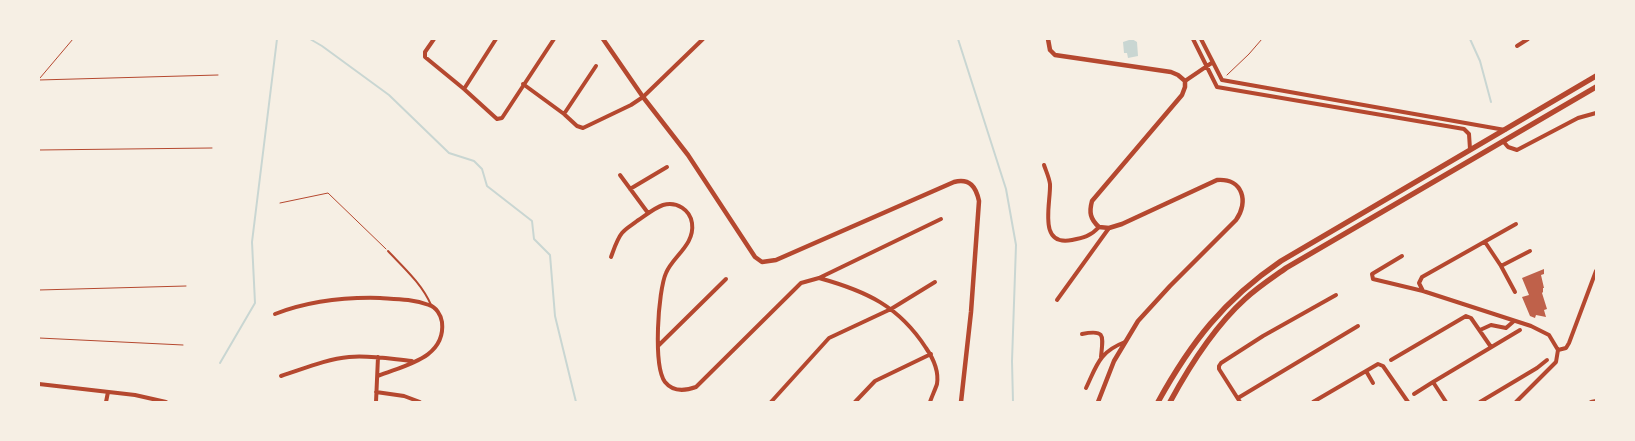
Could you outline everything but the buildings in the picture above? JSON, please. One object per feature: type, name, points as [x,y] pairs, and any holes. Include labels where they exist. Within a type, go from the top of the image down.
[{"type":"main road","points":[[1158,402],[1184,358],[1205,330],[1224,308],[1257,278],[1281,261],[1596,76]]},
{"type":"main road","points":[[1170,402],[1197,356],[1212,336],[1235,309],[1263,285],[1286,268],[1596,87]]},
{"type":"street","points":[[434,39],[424,52],[425,57],[497,118],[502,118],[554,39]]},
{"type":"street","points":[[464,89],[496,39]]},
{"type":"street","points":[[603,39],[643,97],[688,156],[755,257],[762,262],[776,260],[954,182],[966,181],[971,183],[978,193],[979,201],[971,312],[961,402]]},
{"type":"street","points":[[523,84],[581,128],[643,97],[703,39]]},
{"type":"street","points":[[1048,39],[1050,50],[1055,55],[1171,72],[1185,81],[1182,95],[1092,201],[1090,209],[1091,218],[1099,227],[1109,228],[1122,224],[1218,180],[1224,180],[1236,186],[1244,198],[1242,210],[1236,220],[1138,321],[1112,366],[1098,402]]},
{"type":"street","points":[[1192,39],[1217,87],[1464,129],[1469,134],[1470,150]]},
{"type":"street","points":[[1201,39],[1222,80],[1505,130]]},
{"type":"street","points":[[1517,46],[1528,39]]},
{"type":"street","points":[[1185,81],[1213,62]]},
{"type":"street","points":[[564,114],[596,66]]},
{"type":"street","points":[[1503,140],[1508,147],[1517,150],[1578,118],[1596,113]]},
{"type":"street","points":[[1044,165],[1049,179],[1049,223],[1052,236],[1055,239],[1066,241],[1092,234],[1099,227]]},
{"type":"street","points":[[630,189],[667,167]]},
{"type":"street","points":[[620,175],[648,213]]},
{"type":"street","points":[[611,257],[623,232],[648,213],[664,205],[673,205],[681,206],[688,214],[692,223],[692,234],[685,248],[666,271],[662,282],[658,316],[658,362],[661,374],[666,383],[680,390],[688,390],[696,387],[801,283],[819,278],[941,219]]},
{"type":"street","points":[[1423,291],[1420,284],[1422,277],[1516,224]]},
{"type":"street","points":[[1057,300],[1109,228]]},
{"type":"street","points":[[1485,242],[1515,292]]},
{"type":"street","points":[[1501,266],[1530,251]]},
{"type":"street","points":[[1402,256],[1372,274],[1373,279],[1423,291],[1531,326],[1549,335],[1558,350],[1558,357],[1554,366],[1516,402]]},
{"type":"street","points":[[1558,350],[1566,348],[1569,343],[1596,271]]},
{"type":"street","points":[[819,278],[864,293],[891,308],[916,333],[931,354],[937,369],[937,384],[930,402]]},
{"type":"street","points":[[658,346],[726,279]]},
{"type":"street","points":[[771,402],[829,338],[891,308],[935,282]]},
{"type":"street","points":[[1336,295],[1263,336],[1221,363],[1219,370],[1239,400],[1358,326]]},
{"type":"street","points":[[274,314],[323,301],[352,298],[414,301],[431,306],[436,310],[442,319],[442,331],[440,341],[434,350],[426,357],[378,376]]},
{"type":"street","points":[[1391,360],[1466,316],[1471,318],[1491,347]]},
{"type":"street","points":[[1480,330],[1490,325],[1506,328],[1514,321]]},
{"type":"street","points":[[1414,394],[1520,330]]},
{"type":"street","points":[[1082,334],[1096,331],[1099,333],[1102,338],[1102,357]]},
{"type":"street","points":[[1086,388],[1102,357],[1112,347],[1125,342]]},
{"type":"street","points":[[855,402],[875,381],[931,354]]},
{"type":"street","points":[[281,376],[330,360],[348,357],[378,357],[414,361]]},
{"type":"street","points":[[376,402],[378,357]]},
{"type":"street","points":[[1480,402],[1537,368],[1546,360]]},
{"type":"street","points":[[1313,402],[1376,364],[1382,365],[1408,402]]},
{"type":"street","points":[[1366,370],[1373,383]]},
{"type":"street","points":[[1433,382],[1446,402]]},
{"type":"street","points":[[39,384],[135,395],[166,402]]},
{"type":"street","points":[[106,402],[108,392]]},
{"type":"street","points":[[376,392],[404,396],[420,402]]},
{"type":"street","points":[[1591,402],[1596,401]]},
{"type":"lane","points":[[388,251],[420,286],[431,306]]},
{"type":"path","points":[[39,80],[73,39]]},
{"type":"path","points":[[1222,80],[1262,39]]},
{"type":"path","points":[[39,80],[218,76]]},
{"type":"path","points":[[39,150],[212,148]]},
{"type":"path","points":[[280,203],[328,193],[388,251]]},
{"type":"path","points":[[39,290],[186,286]]},
{"type":"path","points":[[39,338],[183,345]]},
{"type":"shaded area","points":[[1132,39],[1137,42],[1138,56],[1128,58],[1127,53],[1124,53],[1123,42]]},
{"type":"waterway","points":[[220,363],[255,303],[252,242],[277,39]]},
{"type":"waterway","points":[[310,39],[389,95],[449,153],[474,161],[482,169],[487,186],[532,221],[534,239],[550,255],[555,316],[576,402]]},
{"type":"waterway","points":[[958,39],[1006,189],[1016,245],[1012,361],[1013,402]]},
{"type":"waterway","points":[[1470,39],[1480,61],[1491,102]]}]
